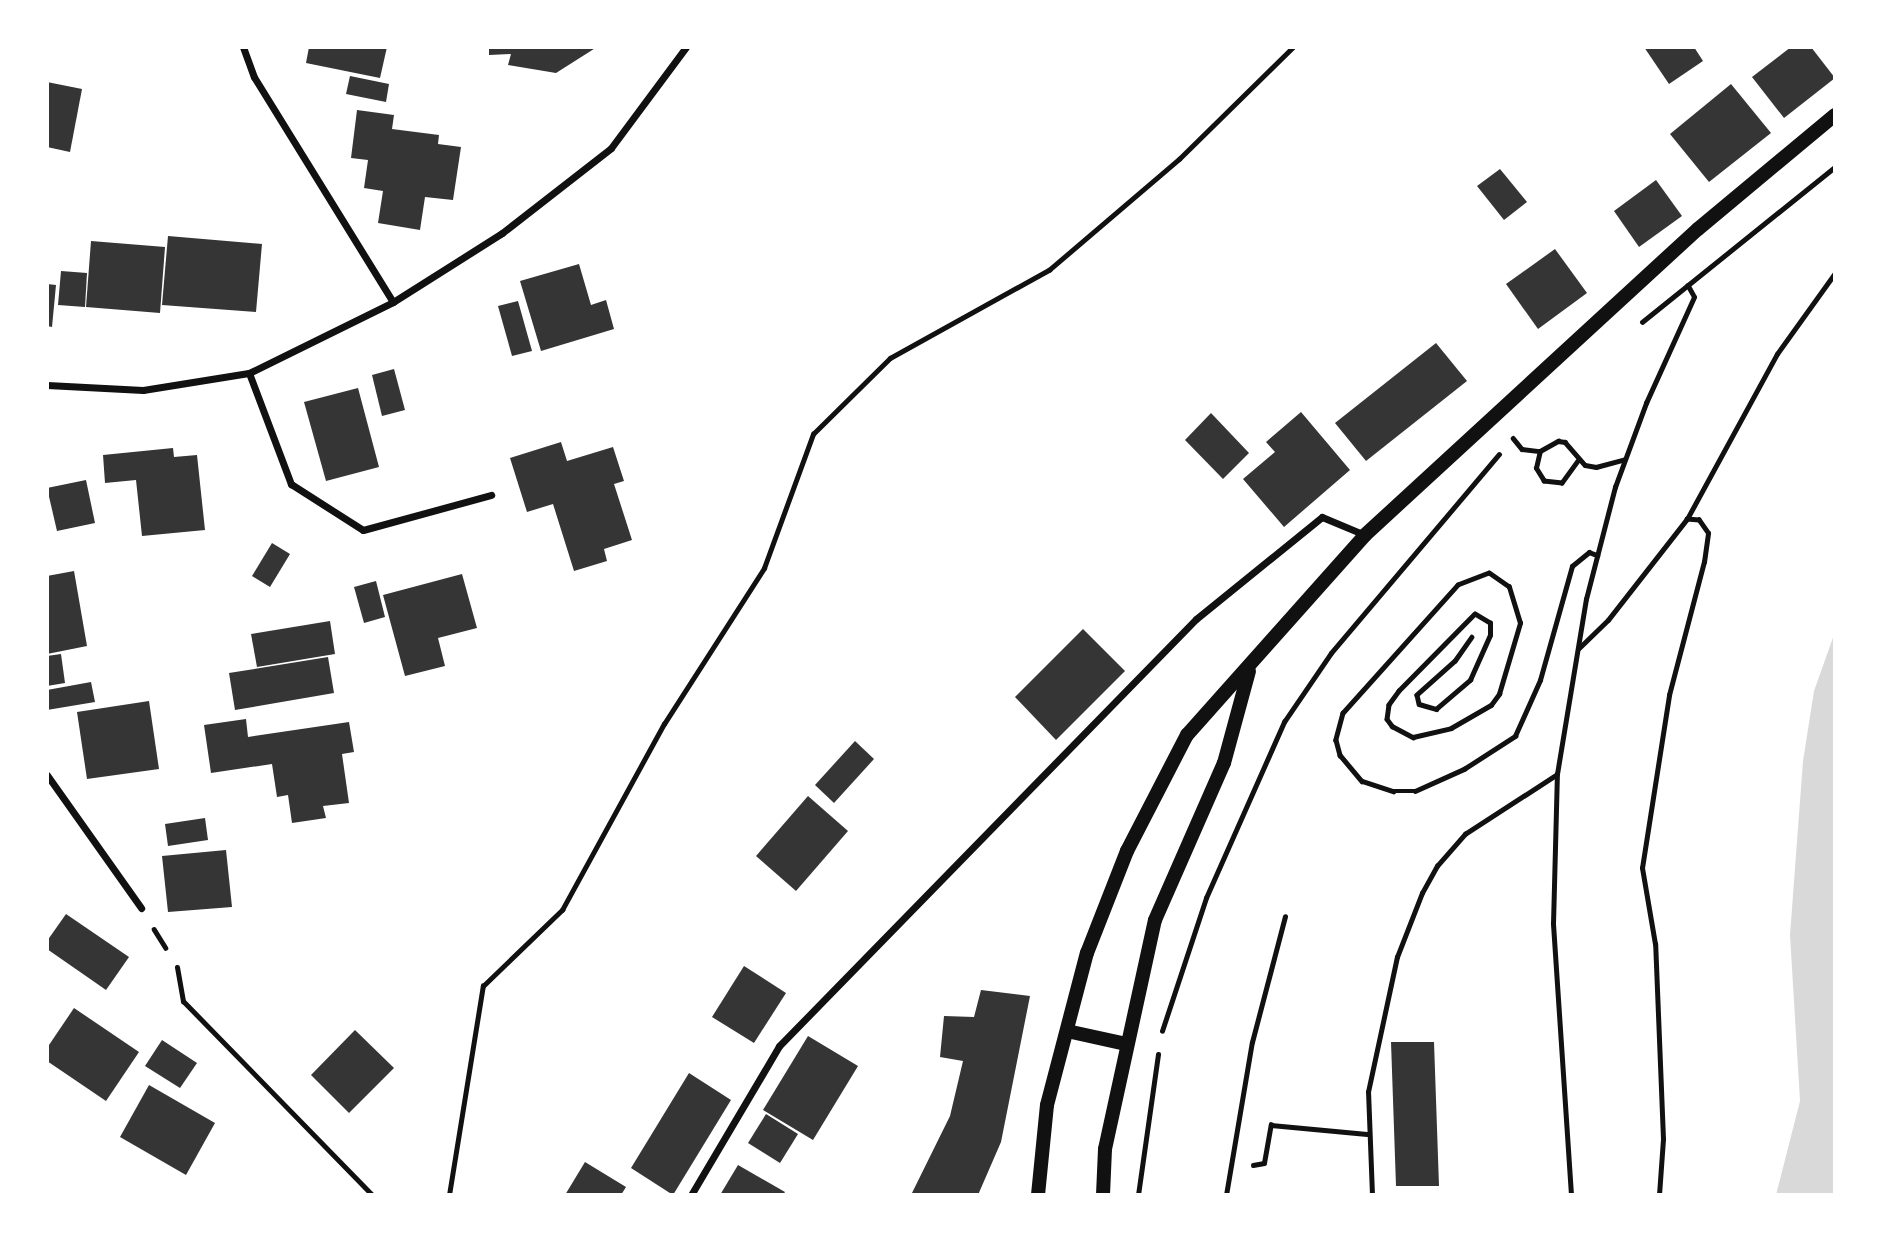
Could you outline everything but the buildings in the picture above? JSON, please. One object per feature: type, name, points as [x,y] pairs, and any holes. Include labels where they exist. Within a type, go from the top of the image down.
[{"type":"main road","points":[[1038,1195],[1048,1105],[1087,953],[1127,851],[1187,735],[1250,670],[1365,535],[1698,229],[1835,116]]},
{"type":"main road","points":[[1103,1195],[1105,1149],[1155,920],[1224,763],[1250,670]]},
{"type":"main road","points":[[1068,1031],[1126,1044]]},
{"type":"street","points":[[243,47],[254,77],[393,302]]},
{"type":"street","points":[[47,385],[144,390],[249,373],[393,302],[502,233],[611,148],[686,47]]},
{"type":"street","points":[[249,373],[291,484],[363,530],[491,495]]},
{"type":"street","points":[[691,1195],[779,1046],[1196,619],[1322,517],[1365,535]]},
{"type":"street","points":[[47,775],[141,908]]},
{"type":"lane","points":[[1226,1195],[1252,1042],[1284,916]]},
{"type":"lane","points":[[177,967],[183,1001],[372,1195]]},
{"type":"path","points":[[449,1195],[483,985],[562,910],[664,723],[764,568],[813,434],[890,358],[1049,270],[1179,159],[1293,47]]},
{"type":"path","points":[[1640,324],[1835,167]]},
{"type":"path","points":[[1578,649],[1608,620],[1687,519],[1777,354],[1835,273]]},
{"type":"path","points":[[1572,1195],[1553,924],[1557,774],[1597,555],[1624,460],[1694,297],[1688,286]]},
{"type":"path","points":[[1160,1038],[1206,898],[1284,722],[1331,653],[1521,431]]},
{"type":"path","points":[[1513,439],[1522,450],[1540,451],[1548,444],[1565,442],[1578,461],[1597,467],[1624,460]]},
{"type":"path","points":[[1540,451],[1539,475],[1552,484],[1569,477],[1578,461]]},
{"type":"path","points":[[1659,1195],[1663,1139],[1655,944],[1642,868],[1668,695],[1704,562],[1708,533],[1699,520],[1687,519]]},
{"type":"path","points":[[1472,637],[1454,661],[1417,695],[1419,704],[1436,709],[1470,680],[1490,635],[1490,623],[1475,614],[1399,691],[1390,705],[1387,719],[1392,726],[1413,737],[1451,728],[1490,705],[1499,694],[1520,623],[1509,587],[1489,573],[1458,585],[1343,713],[1336,740],[1340,755],[1362,781],[1393,791],[1415,791],[1464,769],[1515,736],[1540,680],[1572,566],[1589,552],[1597,555]]},
{"type":"path","points":[[1372,1195],[1367,1134],[1368,1092],[1382,1012],[1397,957],[1422,893],[1437,866],[1465,834],[1557,774]]},
{"type":"path","points":[[141,908],[177,967]]},
{"type":"path","points":[[1138,1195],[1158,1051]]},
{"type":"path","points":[[1264,1163],[1271,1125],[1367,1134]]},
{"type":"shaded area","points":[[1835,632],[1835,1195],[1776,1195],[1800,1101],[1790,935],[1803,761],[1814,691]]}]
